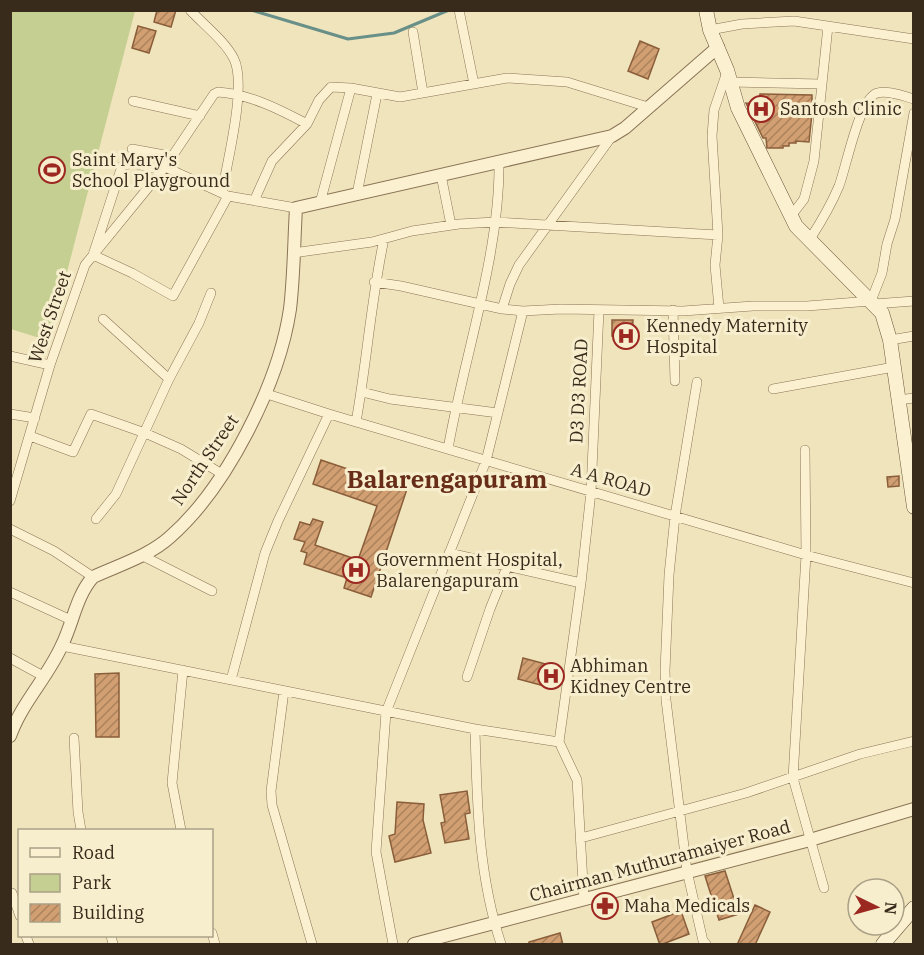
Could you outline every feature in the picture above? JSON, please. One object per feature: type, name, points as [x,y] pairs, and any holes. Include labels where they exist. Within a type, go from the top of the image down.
[{"type":"main road","points":[[706,10],[710,30],[729,76],[738,108],[796,226],[882,313],[890,340],[898,400],[910,446],[914,507]]},
{"type":"main road","points":[[883,945],[914,908]]},
{"type":"street","points":[[190,10],[231,54],[237,70],[238,95],[225,194],[173,296],[93,255],[122,166],[132,163],[163,169],[225,194],[296,208],[612,136],[626,128],[718,47]]},
{"type":"street","points":[[459,10],[474,84]]},
{"type":"street","points":[[710,30],[742,24],[794,21],[914,39]]},
{"type":"street","points":[[791,216],[804,199],[814,161],[828,26]]},
{"type":"street","points":[[413,32],[423,93]]},
{"type":"street","points":[[719,308],[713,128],[714,110],[729,76],[822,84]]},
{"type":"street","points":[[254,201],[272,161],[307,124],[324,93],[331,87],[351,88],[400,97],[507,78],[567,82],[648,107]]},
{"type":"street","points":[[320,203],[351,88]]},
{"type":"street","name":"West Street","points":[[10,501],[15,472],[30,436],[50,365],[85,265],[163,169],[214,94],[218,92],[238,95]]},
{"type":"street","points":[[357,194],[377,93]]},
{"type":"street","points":[[810,239],[840,184],[868,99],[876,94],[886,93],[914,99]]},
{"type":"street","points":[[238,95],[280,109],[307,124]]},
{"type":"street","points":[[133,101],[200,116]]},
{"type":"street","points":[[873,302],[895,219],[914,113]]},
{"type":"street","points":[[502,309],[519,265],[612,136]]},
{"type":"street","points":[[132,149],[170,156]]},
{"type":"street","points":[[448,449],[495,222],[499,162]]},
{"type":"street","points":[[441,175],[451,225]]},
{"type":"street","name":"North Street","points":[[93,577],[141,555],[170,537],[199,508],[256,417],[267,394],[290,309],[296,208]]},
{"type":"street","points":[[293,253],[348,247],[412,231],[451,225],[495,222],[718,235]]},
{"type":"street","points":[[357,422],[374,282],[384,239]]},
{"type":"street","points":[[374,282],[502,309],[524,311],[673,310],[914,301]]},
{"type":"street","points":[[96,519],[116,494],[199,323],[211,293]]},
{"type":"street","name":"D3 D3 ROAD","points":[[560,742],[591,492],[599,310]]},
{"type":"street","points":[[673,310],[675,381]]},
{"type":"street","points":[[393,945],[376,852],[386,712],[486,461],[524,311]]},
{"type":"street","points":[[103,319],[170,379]]},
{"type":"street","points":[[890,340],[914,336]]},
{"type":"street","points":[[10,356],[50,365]]},
{"type":"street","points":[[773,389],[894,367]]},
{"type":"street","points":[[697,382],[675,516],[669,575],[665,670],[666,700],[687,872],[703,941],[706,945]]},
{"type":"street","points":[[362,392],[390,399],[498,413]]},
{"type":"street","name":"A A ROAD","points":[[267,394],[806,555],[914,583]]},
{"type":"street","points":[[898,400],[914,398]]},
{"type":"street","points":[[10,414],[35,418]]},
{"type":"street","points":[[30,436],[74,452],[91,414],[145,433],[181,449],[222,474]]},
{"type":"street","points":[[231,680],[265,553],[278,520],[329,414]]},
{"type":"street","points":[[805,450],[806,555],[793,778],[824,888]]},
{"type":"street","points":[[10,529],[54,551],[93,577],[88,582],[62,646],[21,712],[10,736]]},
{"type":"street","points":[[449,553],[581,583]]},
{"type":"street","points":[[141,555],[212,591]]},
{"type":"street","points":[[467,677],[507,567]]},
{"type":"street","points":[[10,592],[71,620]]},
{"type":"street","points":[[62,646],[386,712],[560,742],[577,780],[584,900]]},
{"type":"street","points":[[10,658],[44,676]]},
{"type":"street","points":[[181,829],[171,783],[183,670]]},
{"type":"street","points":[[284,691],[271,790],[272,805],[312,945]]},
{"type":"street","points":[[475,729],[480,848],[494,923],[501,945]]},
{"type":"street","points":[[74,738],[81,829]]},
{"type":"street","points":[[581,838],[793,778],[860,754],[914,741]]},
{"type":"street","name":"Chairman Muthuramaiyer Road","points":[[414,945],[437,942],[494,923],[810,840],[914,809]]},
{"type":"street","points":[[12,893],[18,910]]},
{"type":"green space","name":"Saint Mary's School Playground","points":[[11,10],[135,11],[49,341],[11,329]]},
{"type":"building","points":[[157,10],[176,10],[171,27],[154,22]]},
{"type":"building","points":[[138,26],[156,31],[149,53],[132,48]]},
{"type":"building","points":[[640,41],[659,49],[648,79],[628,71]]},
{"type":"building","points":[[760,94],[812,95],[809,142],[796,141],[783,148],[767,148],[766,138],[763,138],[746,103],[759,104]]},
{"type":"building","points":[[612,320],[633,320],[632,337],[612,336]]},
{"type":"building","points":[[321,460],[407,489],[371,597],[344,588],[347,578],[304,564],[307,553],[301,551],[305,542],[294,539],[300,522],[310,525],[313,519],[323,522],[315,545],[358,560],[377,506],[313,484]]},
{"type":"building","points":[[899,476],[899,486],[888,487],[887,477]]},
{"type":"building","points":[[523,658],[557,667],[552,688],[518,679]]},
{"type":"building","points":[[119,673],[119,737],[96,737],[95,674]]},
{"type":"building","points":[[467,791],[470,813],[465,814],[469,839],[445,843],[441,823],[445,822],[440,795]]},
{"type":"building","points":[[397,802],[424,804],[423,820],[431,853],[395,862],[389,836],[395,834]]},
{"type":"building","points":[[725,871],[739,914],[719,920],[705,876]]},
{"type":"building","points":[[755,905],[770,912],[755,945],[737,945]]},
{"type":"building","points":[[681,911],[689,934],[660,945],[652,922]]},
{"type":"building","points":[[560,933],[563,945],[529,945],[529,942]]},
{"type":"waterway","points":[[251,10],[348,39],[394,33],[449,10]]},
{"type":"place","name":"Santosh Clinic","points":[[761,109]]},
{"type":"place","name":"Saint Mary's School Playground","points":[[52,170]]},
{"type":"place","name":"Kennedy Maternity Hospital","points":[[626,336]]},
{"type":"place","name":"Government Hospital, Balarengapuram","points":[[356,570]]},
{"type":"place","name":"Abhiman Kidney Centre","points":[[551,676]]},
{"type":"place","name":"Maha Medicals","points":[[605,906]]},
{"type":"district","name":"Balarengapuram","points":[[447,480]]}]
